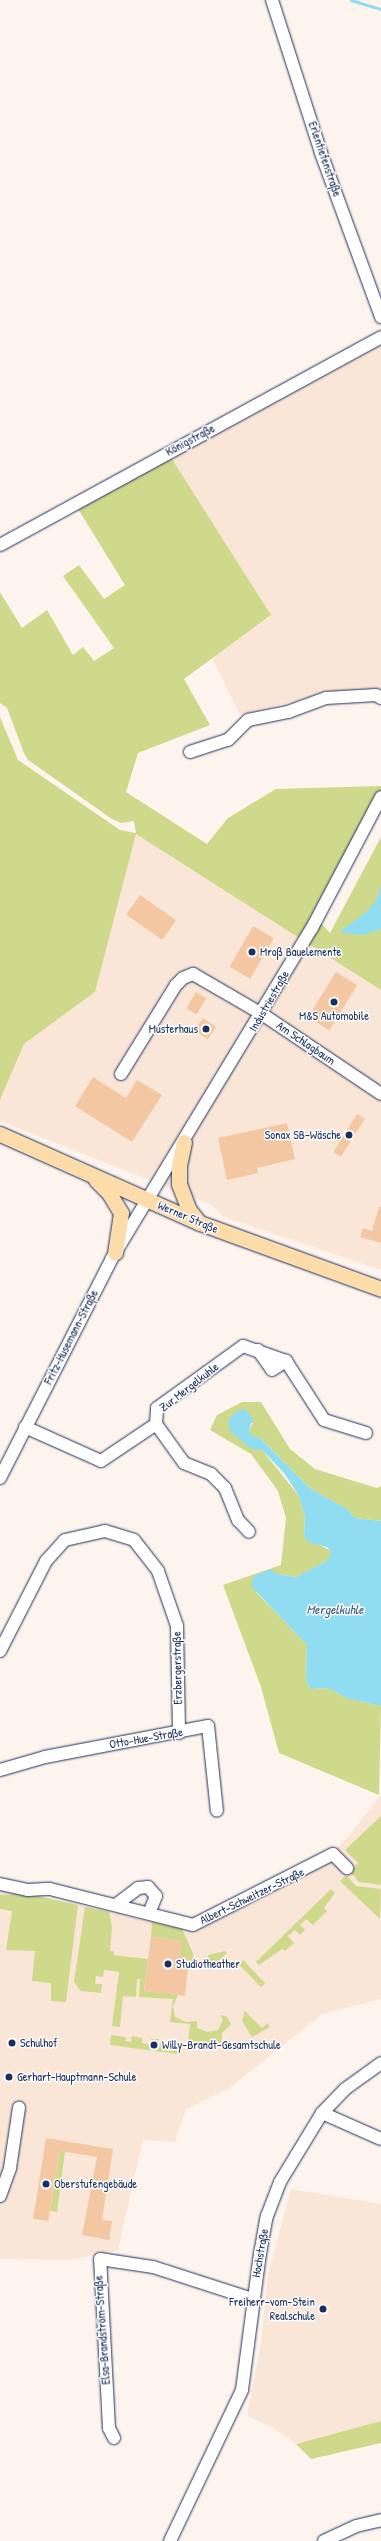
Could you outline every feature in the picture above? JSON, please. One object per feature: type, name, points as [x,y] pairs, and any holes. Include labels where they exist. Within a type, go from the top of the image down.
[{"type":"main road","name":"Werner Straße","points":[[0,1134],[200,1223],[381,1289]]},
{"type":"main road","points":[[184,1142],[179,1166],[179,1184],[189,1210],[200,1223]]},
{"type":"main road","points":[[89,1174],[109,1193],[121,1213],[115,1253]]},
{"type":"street","name":"Erlentiefenstraße","points":[[272,0],[322,153],[381,317]]},
{"type":"street","name":"Königstraße","points":[[0,545],[381,337]]},
{"type":"street","points":[[190,752],[228,740],[248,720],[288,712],[326,698],[376,695],[381,698]]},
{"type":"street","name":"Industriestraße","points":[[148,1200],[262,1014],[327,902],[381,797]]},
{"type":"street","name":"Am Schlagbaum","points":[[121,1074],[183,978],[200,976],[262,1014],[381,1094]]},
{"type":"street","name":"Fritz-Husemann-Straße","points":[[0,1478],[25,1426],[115,1253],[148,1200]]},
{"type":"street","name":"Zur Mergelkuhle","points":[[25,1426],[101,1461],[156,1424],[157,1408],[243,1346],[286,1361],[324,1420],[366,1433]]},
{"type":"street","points":[[156,1424],[184,1464],[211,1474],[225,1488],[238,1520],[248,1532]]},
{"type":"street","name":"Erzbergerstraße","points":[[0,1652],[38,1577],[54,1550],[65,1540],[82,1534],[113,1533],[134,1540],[143,1548],[158,1571],[177,1626],[179,1733]]},
{"type":"street","name":"Otto-Hue-Straße","points":[[0,1770],[45,1756],[179,1733],[208,1726],[217,1811]]},
{"type":"street","name":"Albert-Schweitzer-Straße","points":[[0,1884],[28,1890],[50,1889],[117,1904],[193,1925],[333,1854],[347,1868]]},
{"type":"street","points":[[117,1904],[138,1888],[148,1887],[156,1896],[149,1914]]},
{"type":"street","name":"Hochstraße","points":[[170,2541],[242,2390],[252,2299],[267,2216],[280,2182],[322,2112],[345,2089],[381,2062]]},
{"type":"street","points":[[0,2196],[10,2168],[19,2108]]},
{"type":"street","points":[[322,2112],[381,2139]]},
{"type":"street","name":"Elsa-Brandström-Straße","points":[[114,2438],[109,2428],[100,2259],[153,2267],[252,2299]]},
{"type":"street","points":[[324,2541],[356,2526],[381,2520]]},
{"type":"shaded area","points":[[381,341],[381,689],[325,693],[240,715],[211,656],[271,616],[170,456]]},
{"type":"shaded area","points":[[136,834],[381,990],[381,1270],[224,1217],[210,1204],[0,1121],[0,1100],[24,1044],[95,992]]},
{"type":"shaded area","name":"Willy-Brandt-Gesamtschule","points":[[381,1794],[381,1999],[322,2014],[230,2088],[186,2109],[175,2142],[143,2140],[118,2250],[72,2260],[0,2259],[0,1886],[188,1931],[263,1899],[318,1866],[349,1836]]},
{"type":"shaded area","name":"Freiherr-vom-Stein Realschule","points":[[291,2189],[381,2204],[381,2421],[296,2444],[272,2427],[247,2416],[261,2343],[268,2275]]},
{"type":"green space","points":[[170,456],[271,615],[184,679],[210,725],[138,753],[126,792],[207,844],[228,818],[276,789],[381,786],[381,805],[320,922],[330,933],[381,837],[381,990],[136,834],[95,992],[24,1044],[0,1100],[0,717],[18,760],[120,830],[136,833],[134,821],[121,823],[112,819],[28,760],[24,753],[7,708],[0,703],[0,592],[22,628],[47,610],[73,655],[83,647],[94,661],[114,648],[63,576],[79,565],[104,599],[125,585],[78,509]]},
{"type":"green space","points":[[242,1402],[261,1402],[290,1449],[315,1469],[377,1488],[381,1486],[381,1521],[355,1518],[347,1509],[311,1489],[261,1439],[251,1436],[249,1430],[253,1423],[228,1420],[262,1450],[299,1496],[305,1517],[304,1536],[331,1551],[331,1557],[325,1562],[296,1577],[277,1574],[256,1592],[307,1645],[306,1681],[311,1689],[329,1688],[346,1698],[381,1706],[379,1795],[279,1753],[261,1687],[223,1585],[281,1565],[286,1518],[278,1491],[251,1454],[210,1430],[217,1415]]},
{"type":"green space","points":[[381,1816],[381,1885],[359,1882],[350,1872],[358,1863],[345,1850]]},
{"type":"green space","points":[[346,1875],[356,1886],[381,1889],[380,1919],[340,1881]]},
{"type":"green space","points":[[331,1889],[335,1893],[324,1908],[327,1911],[313,1925],[306,1919],[300,1925],[305,1930],[300,1935],[295,1930],[288,1936],[294,1943],[285,1951],[282,1949],[259,1965],[256,1962]]},
{"type":"green space","points":[[27,1894],[78,1905],[66,2002],[51,2001],[51,1983],[32,1981],[35,1951],[6,1950],[12,1911],[0,1909],[0,1895]]},
{"type":"green space","points":[[85,1907],[109,1912],[112,1927],[110,1951],[114,1951],[114,1955],[148,1959],[144,1991],[178,1995],[173,2006],[175,2017],[186,2022],[197,2021],[197,2028],[207,2032],[218,2030],[223,2020],[220,2015],[226,2016],[231,2024],[222,2033],[221,2047],[188,2042],[190,2024],[170,2022],[173,1999],[139,1997],[140,1979],[137,1979],[136,1997],[123,1996],[120,2027],[112,2026],[119,1972],[104,1970],[103,1977],[96,1976],[95,1984],[102,1984],[101,1993],[81,1991],[74,1982]]},
{"type":"green space","points":[[152,1922],[182,1929],[193,1953],[193,1968],[188,1970],[189,1958],[180,1957],[181,1941],[151,1937]]},
{"type":"green space","points":[[225,1951],[227,1953],[209,1971],[208,1955]]},
{"type":"green space","points":[[243,1960],[265,1983],[261,1987],[239,1964]]},
{"type":"green space","points":[[245,2011],[262,2028],[267,2023],[270,2027],[252,2037],[242,2021]]},
{"type":"green space","points":[[111,2035],[126,2037],[125,2041],[131,2042],[132,2036],[142,2038],[142,2043],[150,2044],[151,2039],[159,2039],[158,2044],[171,2044],[171,2047],[178,2048],[177,2054],[110,2045]]},
{"type":"green space","points":[[60,2151],[65,2152],[57,2212],[50,2211]]},
{"type":"green space","points":[[381,2421],[381,2443],[311,2459],[296,2444]]},
{"type":"water","points":[[381,886],[381,929],[364,935],[342,933],[342,930],[365,913],[376,901]]},
{"type":"water","name":"Mergelkuhle","points":[[244,1409],[253,1418],[249,1430],[251,1435],[261,1439],[311,1489],[347,1509],[355,1518],[381,1521],[381,1706],[346,1698],[329,1688],[311,1689],[306,1681],[307,1645],[251,1586],[253,1577],[270,1569],[277,1574],[296,1577],[325,1562],[330,1557],[331,1552],[327,1547],[308,1542],[304,1536],[305,1517],[299,1496],[284,1473],[262,1450],[251,1449],[230,1431],[228,1420],[237,1411]]},
{"type":"building","points":[[140,895],[176,920],[162,940],[126,915]]},
{"type":"building","name":"Mroß Bauelemente","points":[[253,926],[274,938],[250,979],[230,967]]},
{"type":"building","name":"M&S Automobile","points":[[336,972],[357,985],[329,1030],[308,1017]]},
{"type":"building","name":"Musterhaus","points":[[196,992],[206,998],[197,1014],[186,1008]]},
{"type":"building","name":"Musterhaus","points":[[203,1018],[216,1027],[208,1039],[194,1030]]},
{"type":"building","points":[[93,1077],[126,1098],[137,1080],[162,1095],[132,1142],[75,1106]]},
{"type":"building","name":"Sonax SB-Wäsche","points":[[357,1114],[365,1119],[341,1157],[333,1152]]},
{"type":"building","points":[[287,1123],[295,1159],[257,1168],[258,1173],[227,1180],[218,1138]]},
{"type":"building","points":[[379,1207],[381,1207],[381,1243],[360,1237],[363,1228],[372,1231]]},
{"type":"building","name":"Studiotheather","points":[[151,1937],[182,1941],[180,1957],[189,1958],[185,1996],[144,1991]]},
{"type":"building","name":"Oberstufengebäude","points":[[46,2138],[113,2149],[102,2220],[112,2221],[109,2240],[82,2235],[97,2157],[60,2151],[48,2221],[33,2219]]},
{"type":"waterway","points":[[351,0],[381,9]]},
{"type":"place","name":"Mroß Bauelemente","points":[[252,952]]},
{"type":"place","name":"M&S Automobile","points":[[334,1002]]},
{"type":"place","name":"Musterhaus","points":[[206,1029]]},
{"type":"place","name":"Sonax SB-Wäsche","points":[[349,1135]]},
{"type":"place","name":"Studiotheather","points":[[168,1964]]},
{"type":"place","name":"Schulhof","points":[[12,2043]]},
{"type":"place","name":"Willy-Brandt-Gesamtschule","points":[[154,2045]]},
{"type":"place","name":"Gerhart-Hauptmann-Schule","points":[[9,2077]]},
{"type":"place","name":"Oberstufengebäude","points":[[46,2184]]},
{"type":"place","name":"Freiherr-vom-Stein Realschule","points":[[323,2309]]}]
